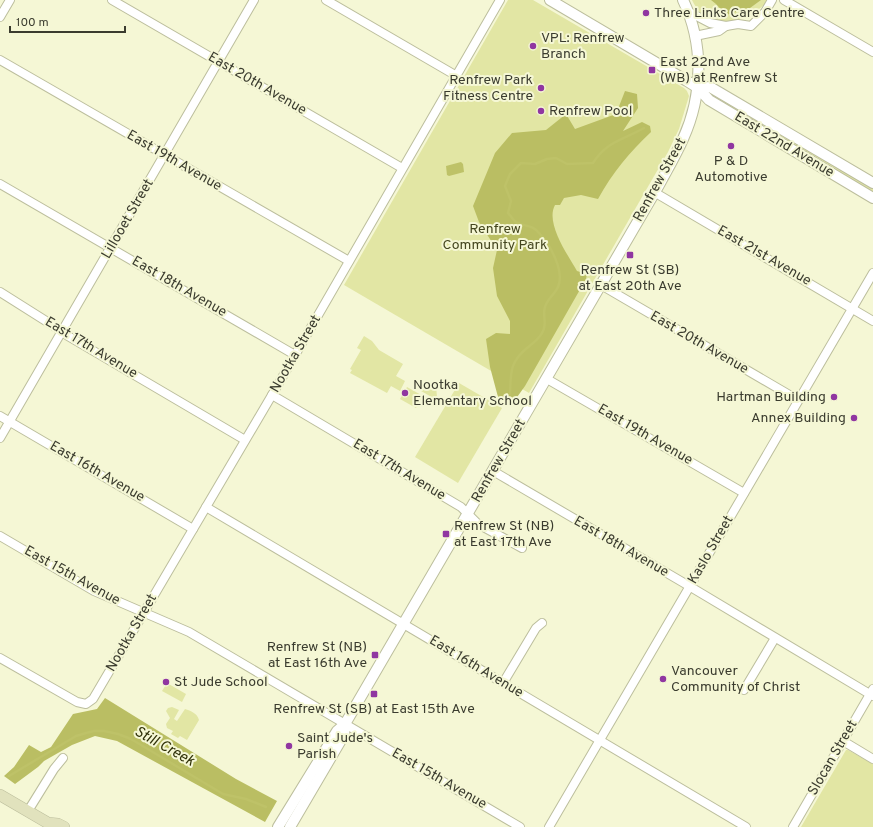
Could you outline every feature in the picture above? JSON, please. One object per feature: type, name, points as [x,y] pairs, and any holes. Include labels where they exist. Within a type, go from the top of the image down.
[{"type":"main road","points":[[0,795],[50,825],[64,827]]},
{"type":"street","points":[[0,17],[10,0]]},
{"type":"street","name":"East 20th Avenue","points":[[112,0],[402,168]]},
{"type":"street","name":"Lillooet Street","points":[[0,438],[254,0]]},
{"type":"street","points":[[326,0],[455,76]]},
{"type":"street","name":"Nootka Street","points":[[0,658],[77,702],[86,704],[95,696],[272,395],[500,0]]},
{"type":"street","name":"East 22nd Avenue","points":[[550,0],[698,88],[709,100],[873,198]]},
{"type":"street","name":"Renfrew Street","points":[[279,824],[337,731],[345,724],[469,514],[684,139],[695,106],[698,88],[699,65],[695,36],[682,0]]},
{"type":"street","points":[[687,11],[710,23],[726,26],[738,24],[751,26],[765,12],[772,0]]},
{"type":"street","points":[[784,0],[873,52]]},
{"type":"street","points":[[695,36],[719,31],[726,26]]},
{"type":"street","name":"East 19th Avenue","points":[[0,60],[349,262]]},
{"type":"street","name":"East 22nd Avenue","points":[[698,88],[710,87],[873,183]]},
{"type":"street","name":"East 18th Avenue","points":[[0,184],[295,355]]},
{"type":"street","name":"East 21st Avenue","points":[[654,192],[873,321]]},
{"type":"street","name":"Kaslo Street","points":[[549,827],[873,273]]},
{"type":"street","name":"East 20th Avenue","points":[[601,285],[798,400]]},
{"type":"street","name":"East 17th Avenue","points":[[0,292],[68,336],[245,440]]},
{"type":"street","name":"East 19th Avenue","points":[[546,378],[744,493]]},
{"type":"street","name":"East 17th Avenue","points":[[272,395],[457,504],[478,524],[522,548]]},
{"type":"street","name":"East 16th Avenue","points":[[0,416],[193,529]]},
{"type":"street","name":"East 18th Avenue","points":[[493,472],[775,638],[872,693]]},
{"type":"street","name":"East 16th Avenue","points":[[206,507],[746,827]]},
{"type":"street","name":"East 15th Avenue","points":[[0,536],[94,591],[189,632],[520,827]]},
{"type":"street","points":[[503,683],[536,628],[542,623]]},
{"type":"street","points":[[744,690],[775,638]]},
{"type":"street","name":"Slocan Street","points":[[793,827],[872,693]]},
{"type":"street","name":"Renfrew Street","points":[[291,827],[344,735],[345,724]]},
{"type":"street","points":[[843,741],[873,759]]},
{"type":"street","points":[[28,811],[54,769],[63,758]]},
{"type":"street","points":[[279,824],[291,827]]},
{"type":"green space","name":"Renfrew Community Park","points":[[508,0],[533,0],[684,88],[689,96],[679,129],[668,152],[529,393],[344,285]]},
{"type":"green space","points":[[692,0],[768,0],[764,5],[751,14],[736,20],[720,22],[710,20],[704,16]]},
{"type":"green space","points":[[711,0],[761,0],[750,8],[726,15]]},
{"type":"green space","points":[[625,91],[637,94],[638,108],[623,131],[642,122],[650,126],[651,132],[622,163],[598,199],[581,195],[564,198],[560,205],[555,205],[553,221],[555,230],[563,248],[577,271],[587,274],[586,279],[525,386],[515,400],[498,397],[490,367],[486,339],[496,333],[510,334],[510,321],[497,296],[493,268],[497,250],[479,222],[473,206],[495,153],[512,133],[546,130],[566,114],[575,129],[616,114]]},
{"type":"green space","points":[[711,95],[757,120],[873,188],[873,194]]},
{"type":"green space","points":[[364,336],[372,341],[379,350],[403,364],[396,376],[405,381],[400,391],[391,386],[387,393],[350,373],[352,370],[350,369],[361,350],[357,348]]},
{"type":"green space","points":[[429,382],[436,386],[437,397],[435,399],[421,391],[425,384]]},
{"type":"green space","points":[[459,383],[502,408],[458,483],[415,457]]},
{"type":"green space","points":[[407,387],[423,396],[416,408],[400,399]]},
{"type":"green space","points":[[167,683],[186,694],[182,702],[162,691]]},
{"type":"green space","points":[[105,698],[236,779],[277,801],[265,822],[117,741],[95,736],[72,745],[44,761],[15,784],[4,776],[14,767],[29,745],[41,752],[51,747],[73,714],[97,709]]},
{"type":"green space","points":[[172,707],[179,710],[174,719],[177,721],[185,709],[194,713],[199,720],[187,740],[180,736],[178,738],[171,734],[173,731],[167,728],[166,724],[170,718],[166,711],[168,708]]},
{"type":"green space","points":[[846,750],[873,764],[873,827],[801,827]]},
{"type":"shaded area","points":[[461,162],[463,164],[464,172],[449,176],[447,175],[446,166]]},
{"type":"waterway","name":"Still Creek","points":[[510,394],[511,374],[514,364],[521,353],[537,339],[544,330],[545,307],[547,301],[557,290],[560,281],[558,266],[552,251],[544,239],[531,227],[516,222],[508,213],[511,201],[505,186],[510,174],[521,163],[535,164],[547,159],[556,158],[567,164],[593,163],[610,145],[644,128]]},
{"type":"waterway","name":"Still Creek","points":[[9,776],[76,736],[94,731],[104,731],[131,739],[223,794],[246,799],[266,807]]},
{"type":"place","name":"Three Links Care Centre","points":[[646,13]]},
{"type":"place","name":"VPL: Renfrew Branch","points":[[533,46]]},
{"type":"place","name":"East 22nd Ave (WB) at Renfrew St","points":[[652,70]]},
{"type":"place","name":"Renfrew Park Fitness Centre","points":[[541,88]]},
{"type":"place","name":"Renfrew Pool","points":[[541,111]]},
{"type":"place","name":"P & D Automotive","points":[[731,146]]},
{"type":"place","name":"Renfrew St (SB) at East 20th Ave","points":[[630,255]]},
{"type":"place","name":"Nootka Elementary School","points":[[405,393]]},
{"type":"place","name":"Hartman Building","points":[[834,397]]},
{"type":"place","name":"Annex Building","points":[[854,418]]},
{"type":"place","name":"Renfrew St (NB) at East 17th Ave","points":[[446,534]]},
{"type":"place","name":"Renfrew St (NB) at East 16th Ave","points":[[375,655]]},
{"type":"place","name":"Vancouver Community of Christ","points":[[663,679]]},
{"type":"place","name":"St Jude School","points":[[166,682]]},
{"type":"place","name":"Renfrew St (SB) at East 15th Ave","points":[[374,694]]},
{"type":"place","name":"Saint Jude's Parish","points":[[289,746]]}]
